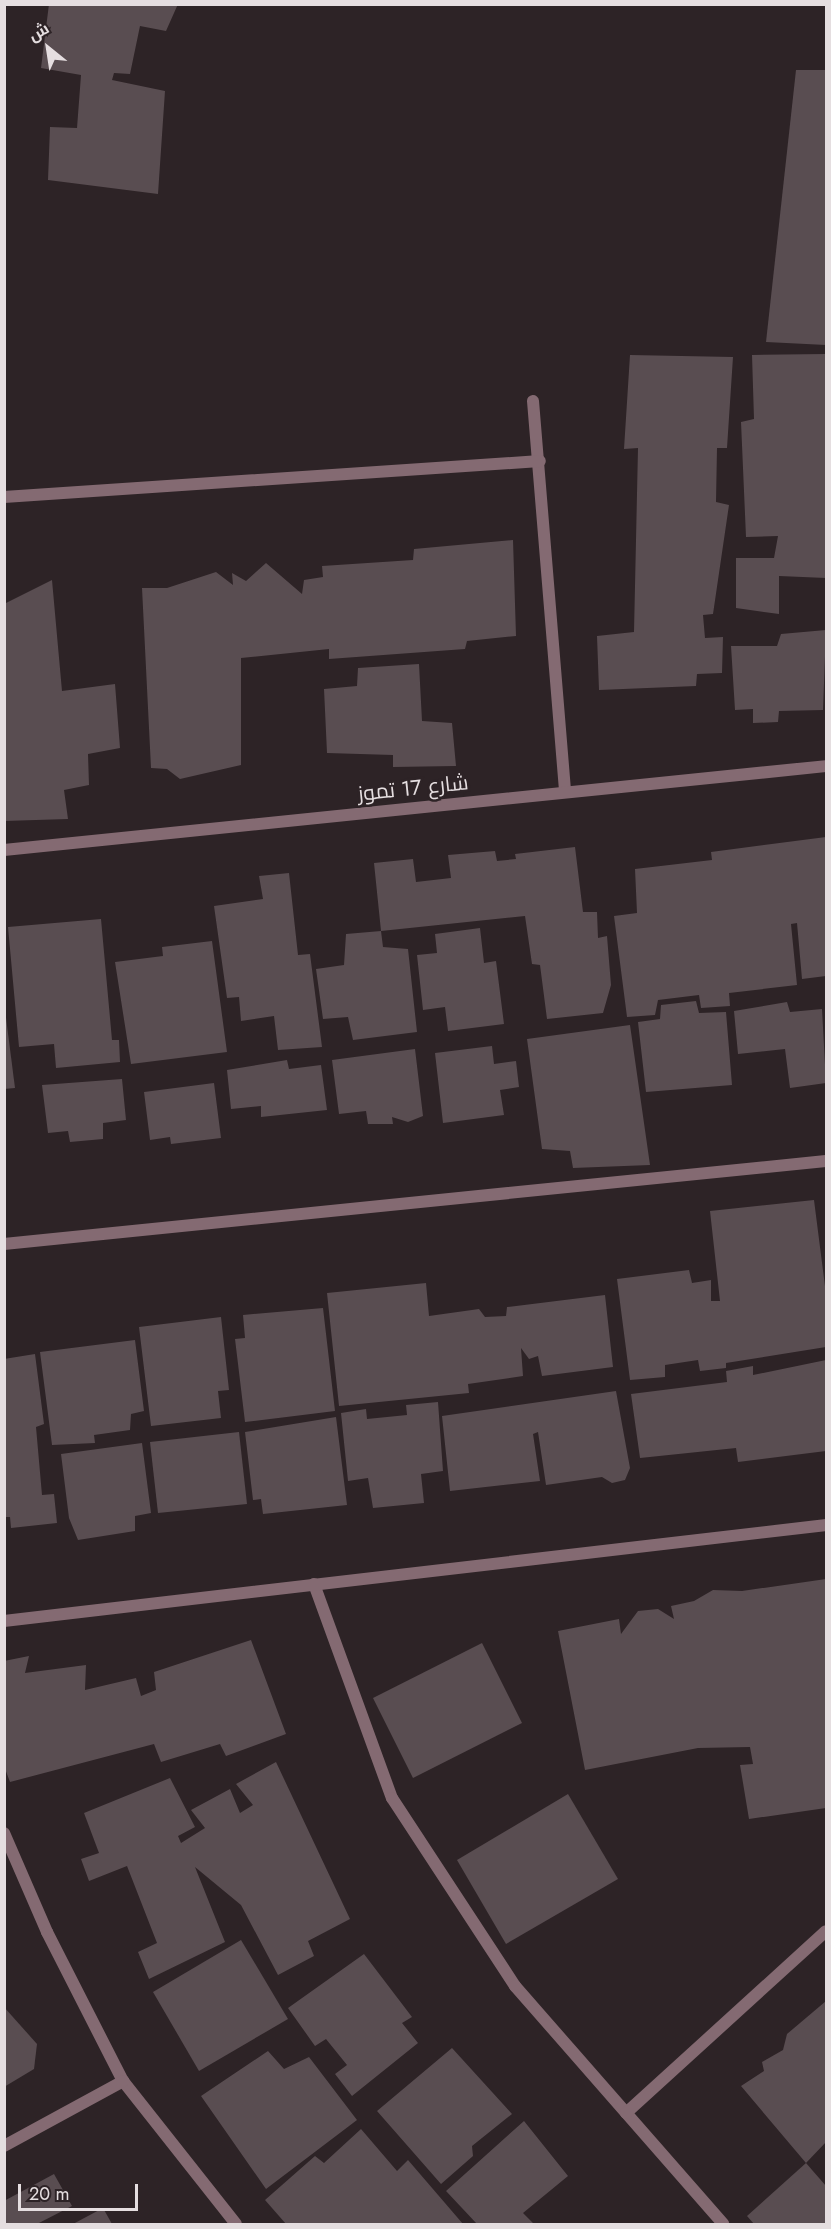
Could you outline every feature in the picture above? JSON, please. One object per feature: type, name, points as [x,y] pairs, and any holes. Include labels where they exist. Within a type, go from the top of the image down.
[{"type":"street","points":[[533,401],[540,461],[564,791]]},
{"type":"street","points":[[4,497],[540,461]]},
{"type":"street","name":"شارع 17 تموز","points":[[4,850],[826,766]]},
{"type":"street","points":[[4,1244],[826,1161]]},
{"type":"street","points":[[4,1621],[826,1525]]},
{"type":"street","points":[[314,1584],[392,1798],[515,1986],[723,2224]]},
{"type":"street","points":[[4,1833],[47,1932],[123,2081],[236,2224]]},
{"type":"street","points":[[626,2113],[826,1931]]},
{"type":"street","points":[[4,2146],[123,2081]]},
{"type":"building","points":[[49,4],[178,4],[166,31],[140,26],[130,74],[114,73],[112,80],[165,91],[158,194],[48,180],[50,127],[77,128],[81,75],[41,68]]},
{"type":"building","points":[[796,70],[826,70],[826,345],[766,342]]},
{"type":"building","points":[[826,354],[826,578],[779,576],[779,614],[736,608],[736,558],[774,558],[778,536],[746,537],[741,422],[754,419],[752,355]]},
{"type":"building","points":[[630,355],[733,357],[727,448],[717,448],[716,502],[729,505],[713,614],[703,615],[705,638],[723,637],[722,673],[697,674],[696,686],[599,690],[597,636],[634,632],[638,448],[624,449]]},
{"type":"building","points":[[513,540],[516,636],[467,641],[465,649],[329,659],[329,649],[241,658],[241,765],[180,779],[167,769],[151,768],[142,588],[167,588],[216,572],[233,585],[232,573],[246,581],[266,563],[302,594],[304,580],[323,577],[322,566],[413,560],[414,549]]},
{"type":"building","points":[[52,580],[62,691],[115,684],[120,748],[88,754],[89,785],[64,790],[68,819],[4,821],[4,604]]},
{"type":"building","points":[[826,630],[823,710],[779,711],[778,722],[753,723],[753,709],[735,710],[731,646],[777,646],[781,634]]},
{"type":"building","points":[[419,664],[422,721],[452,723],[456,766],[393,767],[393,755],[327,753],[324,689],[357,686],[358,668]]},
{"type":"building","points":[[826,837],[826,976],[802,979],[797,923],[791,924],[797,985],[729,993],[730,1006],[701,1008],[699,995],[658,1000],[655,1015],[627,1017],[614,916],[637,913],[635,869],[712,860],[711,852]]},
{"type":"building","points":[[575,847],[583,912],[597,912],[598,938],[607,936],[611,985],[603,1013],[547,1019],[540,965],[532,964],[525,916],[381,931],[374,863],[413,859],[416,882],[451,878],[448,855],[495,851],[497,861],[516,859],[515,854]]},
{"type":"building","points":[[289,873],[298,955],[310,954],[322,1047],[278,1050],[274,1016],[241,1021],[239,997],[227,998],[214,906],[263,899],[259,876]]},
{"type":"building","points":[[101,919],[112,1040],[119,1040],[120,1062],[56,1068],[54,1044],[19,1047],[8,927]]},
{"type":"building","points":[[480,928],[484,963],[496,961],[504,1024],[448,1031],[445,1007],[423,1010],[417,955],[437,953],[435,934]]},
{"type":"building","points":[[381,931],[383,947],[408,949],[417,1032],[353,1040],[348,1017],[323,1019],[316,969],[344,965],[346,934]]},
{"type":"building","points":[[212,941],[227,1052],[131,1064],[115,962],[163,956],[162,947]]},
{"type":"building","points":[[696,1001],[699,1013],[726,1012],[732,1085],[646,1092],[638,1022],[660,1019],[661,1005]]},
{"type":"building","points":[[4,1002],[15,1088],[4,1089]]},
{"type":"building","points":[[787,1002],[790,1012],[822,1009],[826,1083],[790,1088],[785,1049],[738,1054],[734,1011]]},
{"type":"building","points":[[630,1025],[650,1165],[573,1168],[570,1151],[542,1149],[527,1039]]},
{"type":"building","points":[[492,1046],[494,1064],[516,1061],[519,1087],[500,1090],[504,1115],[443,1123],[435,1053]]},
{"type":"building","points":[[415,1049],[423,1116],[408,1122],[392,1117],[393,1124],[368,1124],[366,1111],[339,1114],[332,1060]]},
{"type":"building","points":[[287,1060],[289,1069],[321,1065],[327,1110],[261,1117],[261,1106],[231,1109],[227,1070]]},
{"type":"building","points":[[122,1079],[126,1120],[103,1123],[103,1139],[70,1142],[68,1131],[48,1133],[42,1085]]},
{"type":"building","points":[[214,1083],[221,1138],[171,1144],[170,1137],[150,1140],[144,1092]]},
{"type":"building","points":[[814,1200],[826,1294],[826,1347],[726,1363],[726,1368],[700,1371],[698,1360],[665,1365],[665,1377],[630,1380],[617,1279],[689,1270],[692,1283],[711,1280],[711,1301],[720,1301],[710,1211]]},
{"type":"building","points":[[426,1283],[429,1316],[479,1309],[485,1317],[506,1316],[507,1307],[605,1295],[613,1367],[542,1376],[538,1356],[529,1359],[521,1348],[523,1376],[468,1384],[469,1393],[339,1406],[327,1293]]},
{"type":"building","points":[[323,1308],[335,1411],[245,1422],[235,1339],[245,1338],[243,1315]]},
{"type":"building","points":[[221,1317],[229,1390],[218,1391],[221,1418],[151,1426],[139,1327]]},
{"type":"building","points":[[135,1340],[144,1411],[131,1414],[130,1430],[94,1435],[95,1443],[52,1445],[40,1352]]},
{"type":"building","points":[[35,1354],[44,1424],[36,1427],[42,1495],[54,1494],[57,1523],[11,1528],[10,1517],[4,1517],[4,1359]]},
{"type":"building","points":[[826,1360],[826,1451],[738,1462],[736,1448],[640,1458],[631,1394],[727,1382],[726,1371],[753,1366],[753,1375]]},
{"type":"building","points":[[616,1391],[630,1468],[625,1480],[612,1483],[602,1477],[546,1485],[538,1432],[533,1434],[540,1481],[450,1491],[442,1416]]},
{"type":"building","points":[[438,1402],[443,1471],[421,1474],[424,1503],[373,1508],[368,1478],[348,1481],[341,1413],[366,1409],[367,1419],[407,1415],[406,1405]]},
{"type":"building","points":[[336,1417],[347,1505],[263,1514],[261,1499],[253,1500],[245,1432]]},
{"type":"building","points":[[239,1432],[247,1504],[158,1513],[150,1442]]},
{"type":"building","points":[[142,1443],[151,1513],[135,1516],[135,1531],[78,1540],[69,1518],[61,1454]]},
{"type":"building","points":[[826,1579],[826,1808],[749,1819],[740,1765],[753,1764],[750,1747],[698,1748],[585,1770],[558,1631],[619,1619],[621,1634],[638,1611],[658,1609],[674,1619],[671,1606],[694,1601],[713,1590],[742,1591]]},
{"type":"building","points":[[251,1640],[286,1734],[226,1756],[220,1744],[161,1762],[154,1744],[10,1782],[4,1766],[4,1661],[29,1656],[25,1673],[86,1665],[85,1690],[136,1678],[141,1696],[156,1690],[154,1672]]},
{"type":"building","points":[[482,1643],[522,1723],[413,1778],[373,1698]]},
{"type":"building","points":[[276,1762],[350,1919],[308,1941],[314,1956],[278,1975],[241,1905],[195,1867],[225,1942],[149,1979],[138,1952],[157,1943],[127,1866],[89,1881],[81,1859],[99,1853],[84,1813],[170,1778],[195,1827],[178,1836],[181,1843],[205,1828],[191,1810],[230,1789],[240,1813],[253,1805],[236,1784]]},
{"type":"building","points":[[568,1794],[618,1879],[506,1944],[457,1860]]},
{"type":"building","points":[[241,1940],[288,2019],[199,2071],[153,1992]]},
{"type":"building","points":[[364,1954],[412,2017],[402,2023],[418,2043],[352,2096],[335,2074],[347,2065],[326,2039],[315,2046],[288,2008]]},
{"type":"building","points":[[826,2001],[826,2142],[806,2163],[741,2086],[764,2071],[762,2062],[783,2050],[787,2034]]},
{"type":"building","points":[[4,2007],[37,2044],[34,2069],[4,2087]]},
{"type":"building","points":[[452,2048],[512,2114],[472,2146],[473,2156],[441,2184],[377,2111]]},
{"type":"building","points":[[268,2051],[284,2069],[309,2057],[357,2120],[266,2189],[201,2096]]},
{"type":"building","points":[[524,2121],[568,2176],[523,2213],[534,2224],[477,2224],[446,2191]]},
{"type":"building","points":[[361,2129],[397,2171],[408,2160],[463,2224],[286,2224],[265,2200],[315,2156],[324,2163]]},
{"type":"building","points":[[806,2163],[826,2186],[826,2224],[754,2224],[747,2216]]},
{"type":"building","points":[[54,2174],[72,2206],[37,2224],[4,2224],[4,2201]]},
{"type":"building","points":[[103,2208],[112,2224],[73,2224]]}]
